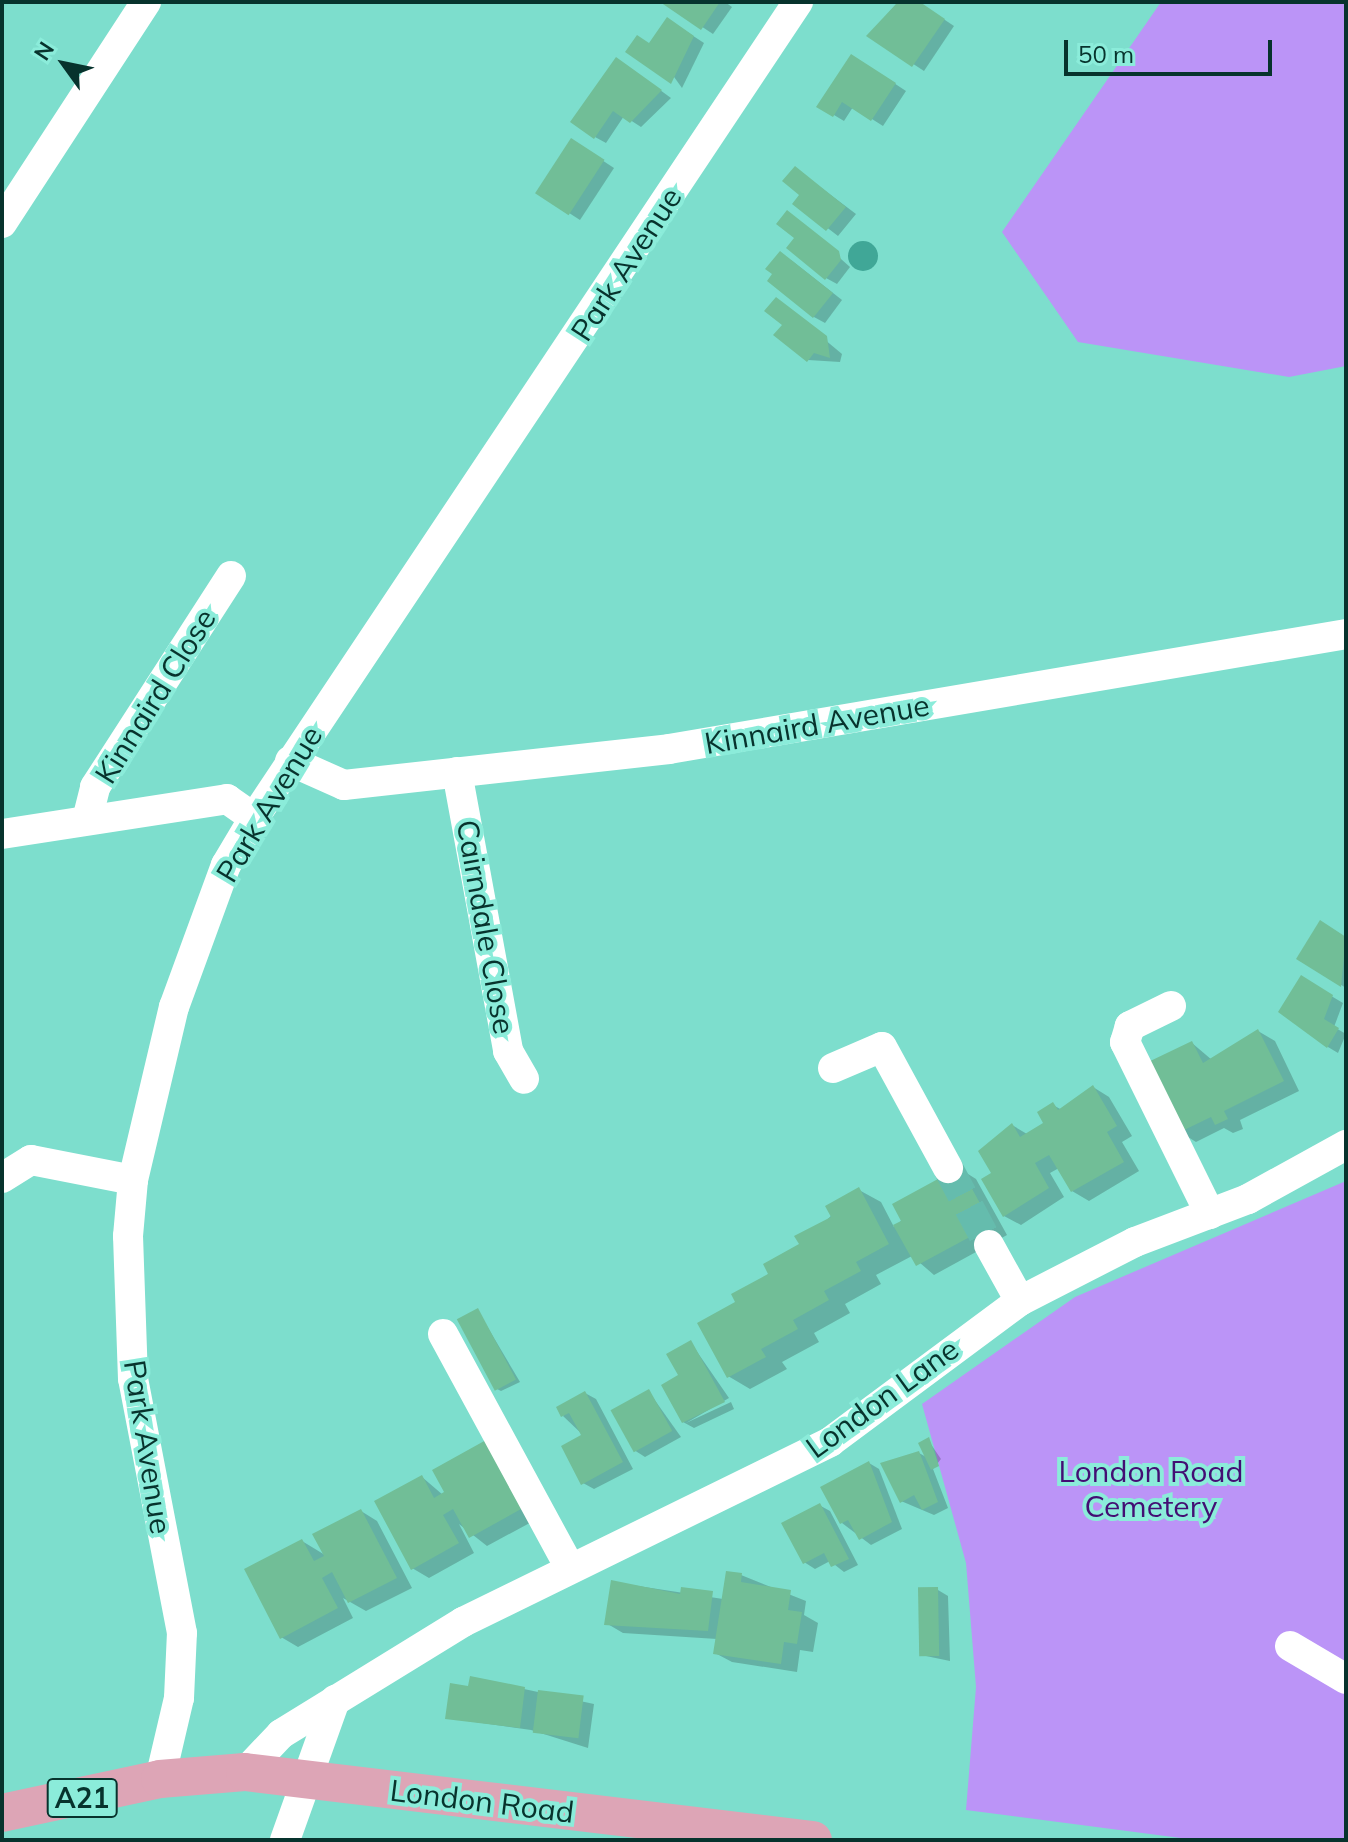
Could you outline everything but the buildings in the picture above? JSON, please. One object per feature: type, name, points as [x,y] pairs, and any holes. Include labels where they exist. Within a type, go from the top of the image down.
[{"type":"main road","name":"A21","points":[[2,1813],[160,1779],[245,1772],[325,1782]]},
{"type":"main road","name":"London Road","points":[[325,1782],[813,1840]]},
{"type":"street","points":[[2,223],[146,2]]},
{"type":"street","name":"Park Avenue","points":[[160,1779],[179,1698],[182,1633],[133,1379],[127,1289],[133,1180],[174,1007],[226,865],[254,818],[798,2]]},
{"type":"street","name":"Kinnaird Close","points":[[87,820],[95,787],[231,576]]},
{"type":"street","name":"Kinnaird Avenue","points":[[290,761],[344,785],[669,749],[1346,634]]},
{"type":"street","name":"Cairndale Close","points":[[457,772],[508,1051],[524,1079]]},
{"type":"street","points":[[2,834],[227,799],[254,818]]},
{"type":"street","points":[[1171,1006],[1130,1026],[1125,1042],[1210,1214]]},
{"type":"street","points":[[833,1068],[882,1047],[948,1168]]},
{"type":"street","name":"London Lane","points":[[245,1772],[281,1734],[335,1700],[570,1568],[830,1442],[1020,1301],[1210,1214],[1346,1145]]},
{"type":"street","points":[[2,1178],[31,1160],[133,1180]]},
{"type":"street","points":[[989,1245],[1020,1301]]},
{"type":"street","points":[[443,1334],[570,1568]]},
{"type":"street","points":[[1290,1646],[1346,1679]]},
{"type":"street","points":[[285,1840],[325,1782],[335,1700]]},
{"type":"green space","points":[[1161,2],[1346,2],[1346,366],[1289,377],[1078,342],[1002,232]]},
{"type":"green space","name":"London Road Cemetery","points":[[1346,1181],[1346,1840],[1196,1840],[966,1810],[976,1687],[966,1563],[922,1404],[1075,1297]]},
{"type":"shaded area","points":[[863,241],[874,245],[878,256],[874,267],[863,271],[852,267],[848,256],[852,245]]},
{"type":"tunnel","points":[[948,1168],[989,1245]]}]
